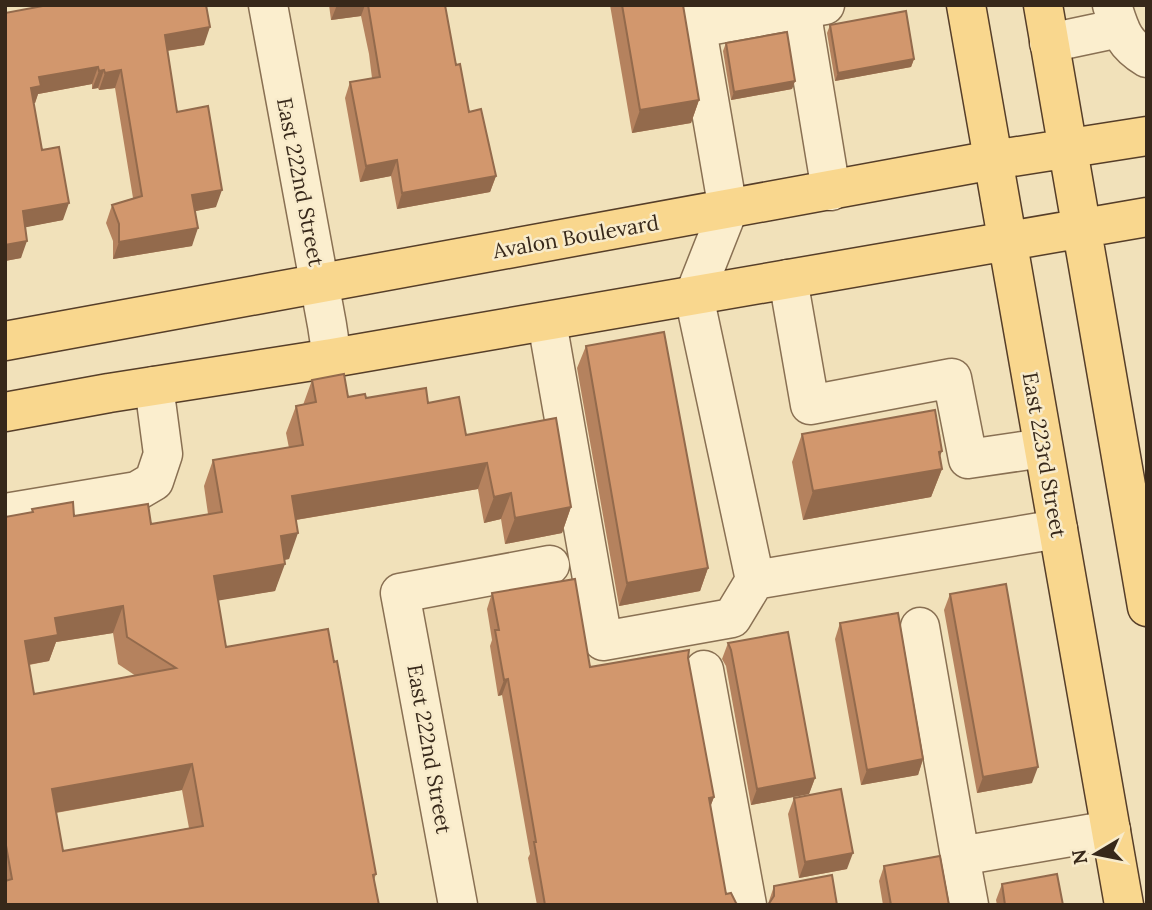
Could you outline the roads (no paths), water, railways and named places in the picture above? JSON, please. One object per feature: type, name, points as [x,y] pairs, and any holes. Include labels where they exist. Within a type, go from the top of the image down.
[{"type":"main road","name":"East 223rd Street","points":[[966,5],[1124,905]]},
{"type":"main road","points":[[1043,5],[1147,607]]},
{"type":"main road","name":"Avalon Boulevard","points":[[5,341],[993,160],[1147,136]]},
{"type":"main road","points":[[5,412],[1147,217]]},
{"type":"street","name":"East 222nd Street","points":[[268,5],[332,358]]},
{"type":"street","points":[[547,321],[603,641],[732,618],[755,580],[694,296],[728,210],[695,20],[813,7],[831,191]]},
{"type":"street","points":[[1049,43],[1116,16],[1128,45],[1147,58]]},
{"type":"street","points":[[788,279],[810,405],[952,378],[968,459],[1043,448]]},
{"type":"street","points":[[5,513],[137,491],[155,481],[163,454],[154,386]]},
{"type":"street","points":[[755,580],[1058,529]]},
{"type":"street","name":"East 222nd Street","points":[[458,905],[400,593],[550,565]]},
{"type":"street","points":[[920,627],[969,905]]},
{"type":"street","points":[[704,670],[747,905]]},
{"type":"street","points":[[960,856],[1111,830]]}]
